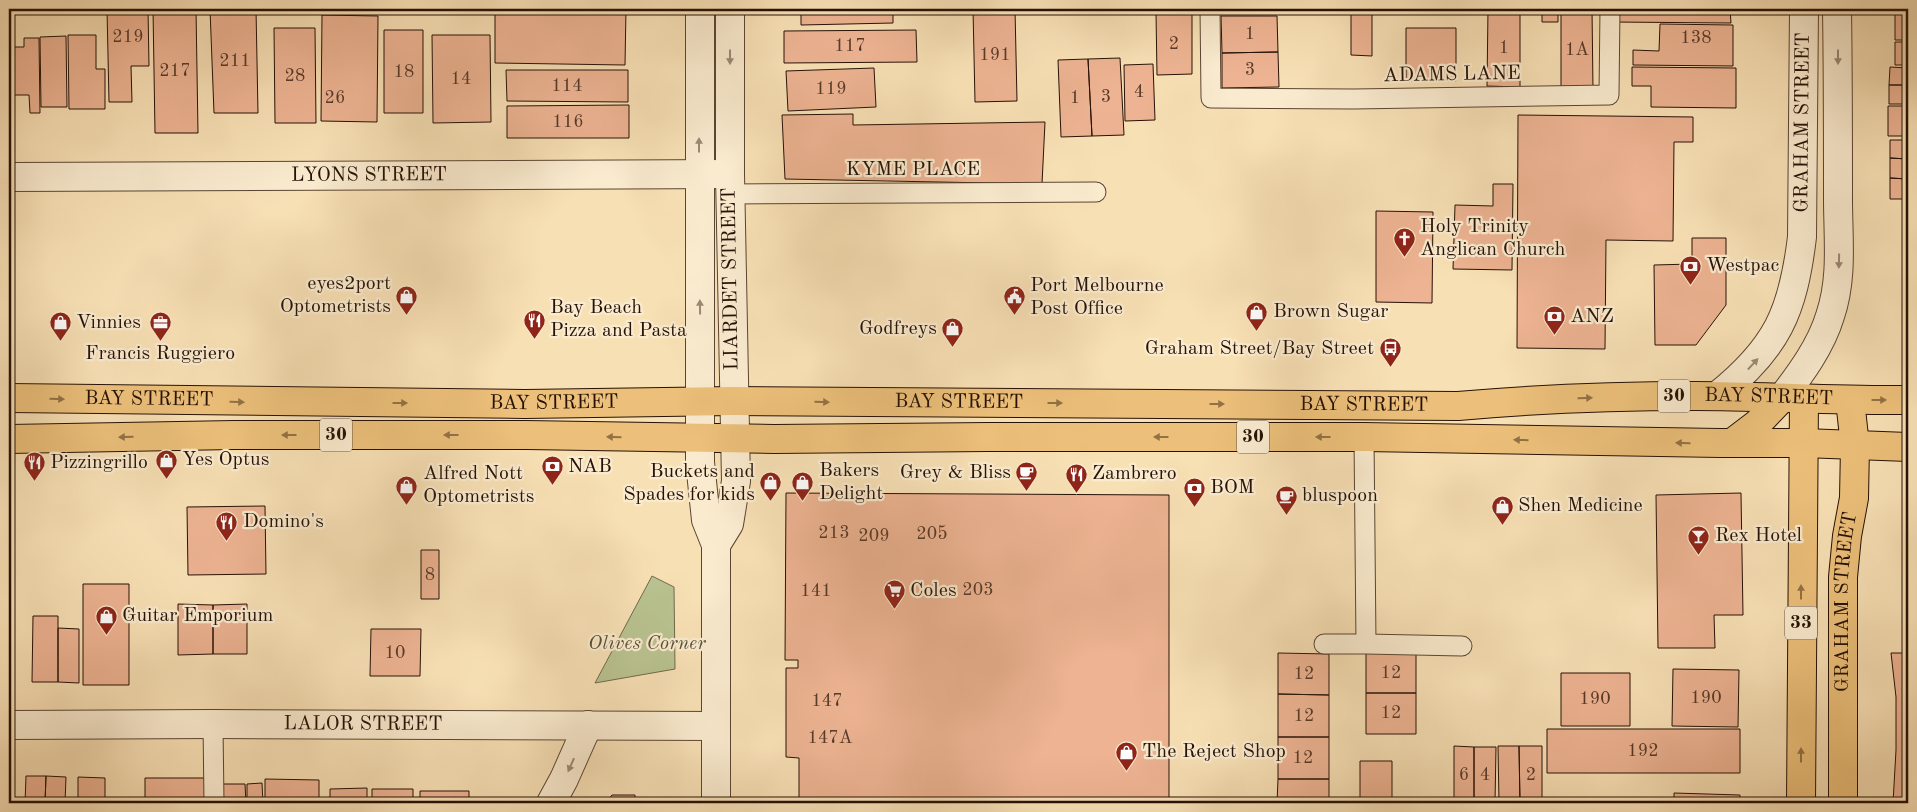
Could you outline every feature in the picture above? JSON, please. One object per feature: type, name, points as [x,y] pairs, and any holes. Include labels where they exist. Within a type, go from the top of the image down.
[{"type":"main road","name":"BAY STREET","points":[[9,398],[525,404],[701,400],[1458,406],[1538,399],[1717,396],[1908,400]]},
{"type":"main road","name":"33","points":[[1793,398],[1804,443],[1801,803]]},
{"type":"main road","name":"GRAHAM STREET","points":[[1732,443],[1793,398]]},
{"type":"main road","name":"GRAHAM STREET","points":[[1842,803],[1843,577],[1847,536],[1854,498],[1855,446],[1850,400]]},
{"type":"main road","points":[[525,404],[526,435]]},
{"type":"main road","name":"BAY STREET","points":[[9,439],[234,435],[526,435],[700,438],[1364,437],[1804,443],[1908,447]]},
{"type":"street","name":"LIARDET STREET","points":[[700,9],[700,438],[701,481],[706,520],[716,544],[716,803]]},
{"type":"street","name":"LIARDET STREET","points":[[716,544],[729,524],[736,481],[730,184],[730,9]]},
{"type":"street","name":"GRAHAM STREET","points":[[1717,396],[1754,363],[1769,345],[1788,306],[1797,273],[1802,236],[1804,9]]},
{"type":"street","name":"GRAHAM STREET","points":[[1793,398],[1824,335],[1831,315],[1839,269],[1838,9]]},
{"type":"street","name":"LYONS STREET","points":[[9,177],[699,175],[730,184]]},
{"type":"street","name":"GRAHAM STREET","points":[[1802,236],[1838,212]]},
{"type":"street","name":"LALOR STREET","points":[[9,725],[716,726]]},
{"type":"street","points":[[551,803],[564,780],[588,725]]},
{"type":"lane","name":"ADAMS LANE","points":[[1210,9],[1211,98],[1354,99],[1608,95],[1610,9]]},
{"type":"lane","name":"KYME PLACE","points":[[730,184],[1096,192]]},
{"type":"lane","points":[[1364,437],[1366,644]]},
{"type":"lane","points":[[1324,644],[1462,646]]},
{"type":"lane","points":[[213,724],[214,803]]},
{"type":"green space","name":"Olives Corner","points":[[652,576],[674,587],[675,669],[595,683]]},
{"type":"building","points":[[107,9],[148,9],[149,66],[131,66],[132,102],[109,102]]},
{"type":"building","points":[[153,9],[196,9],[198,133],[155,133]]},
{"type":"building","points":[[210,9],[256,9],[258,113],[214,113]]},
{"type":"building","points":[[495,9],[626,9],[625,65],[495,63]]},
{"type":"building","points":[[801,9],[893,9],[893,23],[801,25]]},
{"type":"building","points":[[973,9],[1015,9],[1017,101],[975,102]]},
{"type":"building","points":[[1351,9],[1372,9],[1372,56],[1351,55]]},
{"type":"building","points":[[1488,9],[1520,9],[1520,87],[1487,86]]},
{"type":"building","points":[[1542,9],[1558,9],[1558,22],[1542,22]]},
{"type":"building","points":[[1561,9],[1592,9],[1593,90],[1561,90]]},
{"type":"building","points":[[1612,9],[1730,9],[1731,23],[1612,22]]},
{"type":"building","points":[[1895,9],[1908,9],[1908,40],[1895,40]]},
{"type":"building","points":[[1156,13],[1192,13],[1192,74],[1157,75]]},
{"type":"building","points":[[322,15],[378,16],[377,122],[321,121]]},
{"type":"building","points":[[1221,16],[1277,16],[1278,52],[1222,53]]},
{"type":"building","points":[[1660,24],[1733,25],[1733,66],[1633,65],[1633,50],[1659,51]]},
{"type":"building","points":[[274,28],[315,28],[316,123],[275,123]]},
{"type":"building","points":[[1406,28],[1456,28],[1456,81],[1406,81]]},
{"type":"building","points":[[384,30],[423,30],[423,113],[384,113]]},
{"type":"building","points":[[916,30],[917,62],[784,63],[784,31]]},
{"type":"building","points":[[68,35],[96,35],[96,69],[105,69],[105,109],[69,109]]},
{"type":"building","points":[[432,35],[490,35],[491,122],[433,123]]},
{"type":"building","points":[[66,36],[67,107],[41,107],[40,37]]},
{"type":"building","points":[[24,38],[39,38],[40,113],[30,113],[29,95],[12,95],[12,47],[24,47]]},
{"type":"building","points":[[1895,42],[1908,42],[1908,65],[1895,65]]},
{"type":"building","points":[[1278,52],[1279,87],[1222,88],[1222,53]]},
{"type":"building","points":[[1120,58],[1124,135],[1092,136],[1088,59]]},
{"type":"building","points":[[1088,59],[1092,136],[1061,137],[1058,60]]},
{"type":"building","points":[[1153,64],[1155,120],[1125,121],[1124,65]]},
{"type":"building","points":[[1632,67],[1736,68],[1736,108],[1651,107],[1651,86],[1632,86]]},
{"type":"building","points":[[1890,67],[1908,68],[1908,85],[1889,85]]},
{"type":"building","points":[[874,68],[876,107],[788,111],[786,71]]},
{"type":"building","points":[[506,70],[628,70],[628,102],[507,101]]},
{"type":"building","points":[[1889,85],[1908,85],[1908,104],[1889,104]]},
{"type":"building","points":[[629,105],[629,138],[507,138],[507,106]]},
{"type":"building","points":[[1888,106],[1908,106],[1908,136],[1888,136]]},
{"type":"building","points":[[853,114],[853,125],[1045,122],[1042,184],[785,179],[782,115]]},
{"type":"building","points":[[1518,115],[1693,117],[1693,142],[1674,142],[1673,241],[1606,240],[1605,349],[1517,348]]},
{"type":"building","points":[[1890,140],[1908,140],[1908,159],[1890,158]]},
{"type":"building","points":[[1890,158],[1908,159],[1908,179],[1890,178]]},
{"type":"building","points":[[1890,178],[1908,179],[1908,199],[1890,199]]},
{"type":"building","points":[[1493,184],[1513,184],[1512,270],[1453,269],[1455,205],[1493,206]]},
{"type":"building","name":"Holy Trinity Anglican Church","points":[[1376,211],[1433,212],[1432,303],[1376,302]]},
{"type":"building","name":"Westpac","points":[[1692,238],[1726,238],[1726,305],[1696,345],[1655,345],[1654,265],[1692,264]]},
{"type":"building","points":[[786,493],[1169,495],[1169,803],[799,803],[799,758],[786,757],[786,668],[798,668],[798,660],[785,660]]},
{"type":"building","name":"Rex Hotel","points":[[1741,493],[1743,615],[1714,615],[1715,648],[1658,648],[1656,495]]},
{"type":"building","name":"Domino's","points":[[265,506],[266,574],[188,575],[187,507]]},
{"type":"building","points":[[421,550],[439,550],[439,599],[421,599]]},
{"type":"building","name":"Guitar Emporium","points":[[83,584],[129,584],[129,685],[83,685]]},
{"type":"building","points":[[178,604],[213,605],[213,654],[178,655]]},
{"type":"building","points":[[247,604],[247,654],[213,654],[213,605]]},
{"type":"building","points":[[33,616],[58,616],[58,682],[32,682]]},
{"type":"building","points":[[58,628],[79,629],[79,683],[58,682]]},
{"type":"building","points":[[371,629],[421,629],[420,676],[370,676]]},
{"type":"building","points":[[1278,653],[1329,654],[1329,695],[1278,694]]},
{"type":"building","points":[[1366,653],[1416,653],[1416,693],[1366,693]]},
{"type":"building","points":[[1891,653],[1908,653],[1908,803],[1893,803],[1896,697]]},
{"type":"building","points":[[1673,669],[1739,670],[1738,727],[1672,726]]},
{"type":"building","points":[[1561,673],[1630,673],[1630,726],[1561,726]]},
{"type":"building","points":[[1366,693],[1416,693],[1416,734],[1366,734]]},
{"type":"building","points":[[1278,694],[1329,695],[1329,737],[1278,737]]},
{"type":"building","points":[[1547,729],[1740,729],[1740,773],[1547,773]]},
{"type":"building","points":[[1278,737],[1329,737],[1329,779],[1278,779]]},
{"type":"building","points":[[1454,746],[1474,747],[1474,803],[1454,803]]},
{"type":"building","points":[[1498,746],[1519,746],[1520,803],[1499,803]]},
{"type":"building","points":[[1519,746],[1542,746],[1542,803],[1520,803]]},
{"type":"building","points":[[1474,747],[1496,747],[1495,803],[1474,803]]},
{"type":"building","points":[[1360,761],[1392,761],[1392,803],[1360,803]]},
{"type":"building","points":[[26,776],[46,776],[45,803],[25,803]]},
{"type":"building","points":[[46,776],[66,777],[65,803],[45,803]]},
{"type":"building","points":[[78,777],[105,778],[105,803],[78,803]]},
{"type":"building","points":[[145,778],[205,778],[205,803],[145,803]]},
{"type":"building","points":[[265,779],[319,780],[319,803],[265,803]]},
{"type":"building","points":[[1278,779],[1329,779],[1329,803],[1277,803]]},
{"type":"building","points":[[262,783],[263,803],[247,803],[247,784]]},
{"type":"building","points":[[217,784],[245,784],[246,803],[217,803]]},
{"type":"building","points":[[367,788],[367,803],[330,803],[330,789]]},
{"type":"building","points":[[372,789],[413,789],[413,803],[372,803]]},
{"type":"building","points":[[420,791],[469,791],[469,803],[420,803]]},
{"type":"building","points":[[1674,793],[1740,795],[1740,803],[1674,803]]},
{"type":"building","points":[[612,795],[635,795],[635,803],[606,803]]},
{"type":"building","points":[[1568,798],[1635,798],[1635,803],[1568,803]]},
{"type":"place","name":"Holy Trinity Anglican Church","points":[[1404,257]]},
{"type":"place","name":"Westpac","points":[[1690,285]]},
{"type":"place","name":"eyes2port Optometrists","points":[[407,315]]},
{"type":"place","name":"Port Melbourne Post Office","points":[[1014,316]]},
{"type":"place","name":"Brown Sugar","points":[[1257,331]]},
{"type":"place","name":"ANZ","points":[[1554,336]]},
{"type":"place","name":"Bay Beach Pizza and Pasta","points":[[534,339]]},
{"type":"place","name":"Francis Ruggiero","points":[[160,341]]},
{"type":"place","name":"Vinnies","points":[[60,342]]},
{"type":"place","name":"Godfreys","points":[[953,348]]},
{"type":"place","name":"Graham Street/Bay Street","points":[[1390,368]]},
{"type":"place","name":"Yes Optus","points":[[166,479]]},
{"type":"place","name":"Pizzingrillo","points":[[34,482]]},
{"type":"place","name":"NAB","points":[[552,486]]},
{"type":"place","name":"Grey & Bliss","points":[[1027,492]]},
{"type":"place","name":"Zambrero","points":[[1076,493]]},
{"type":"place","name":"Bakers Delight","points":[[803,501]]},
{"type":"place","name":"Buckets and Spades for kids","points":[[771,502]]},
{"type":"place","name":"Alfred Nott Optometrists","points":[[407,505]]},
{"type":"place","name":"BOM","points":[[1194,507]]},
{"type":"place","name":"bluspoon","points":[[1286,515]]},
{"type":"place","name":"Shen Medicine","points":[[1502,525]]},
{"type":"place","name":"Domino's","points":[[227,541]]},
{"type":"place","name":"Rex Hotel","points":[[1699,555]]},
{"type":"place","name":"Coles","points":[[894,610]]},
{"type":"place","name":"Guitar Emporium","points":[[106,635]]},
{"type":"place","name":"The Reject Shop","points":[[1126,771]]}]
